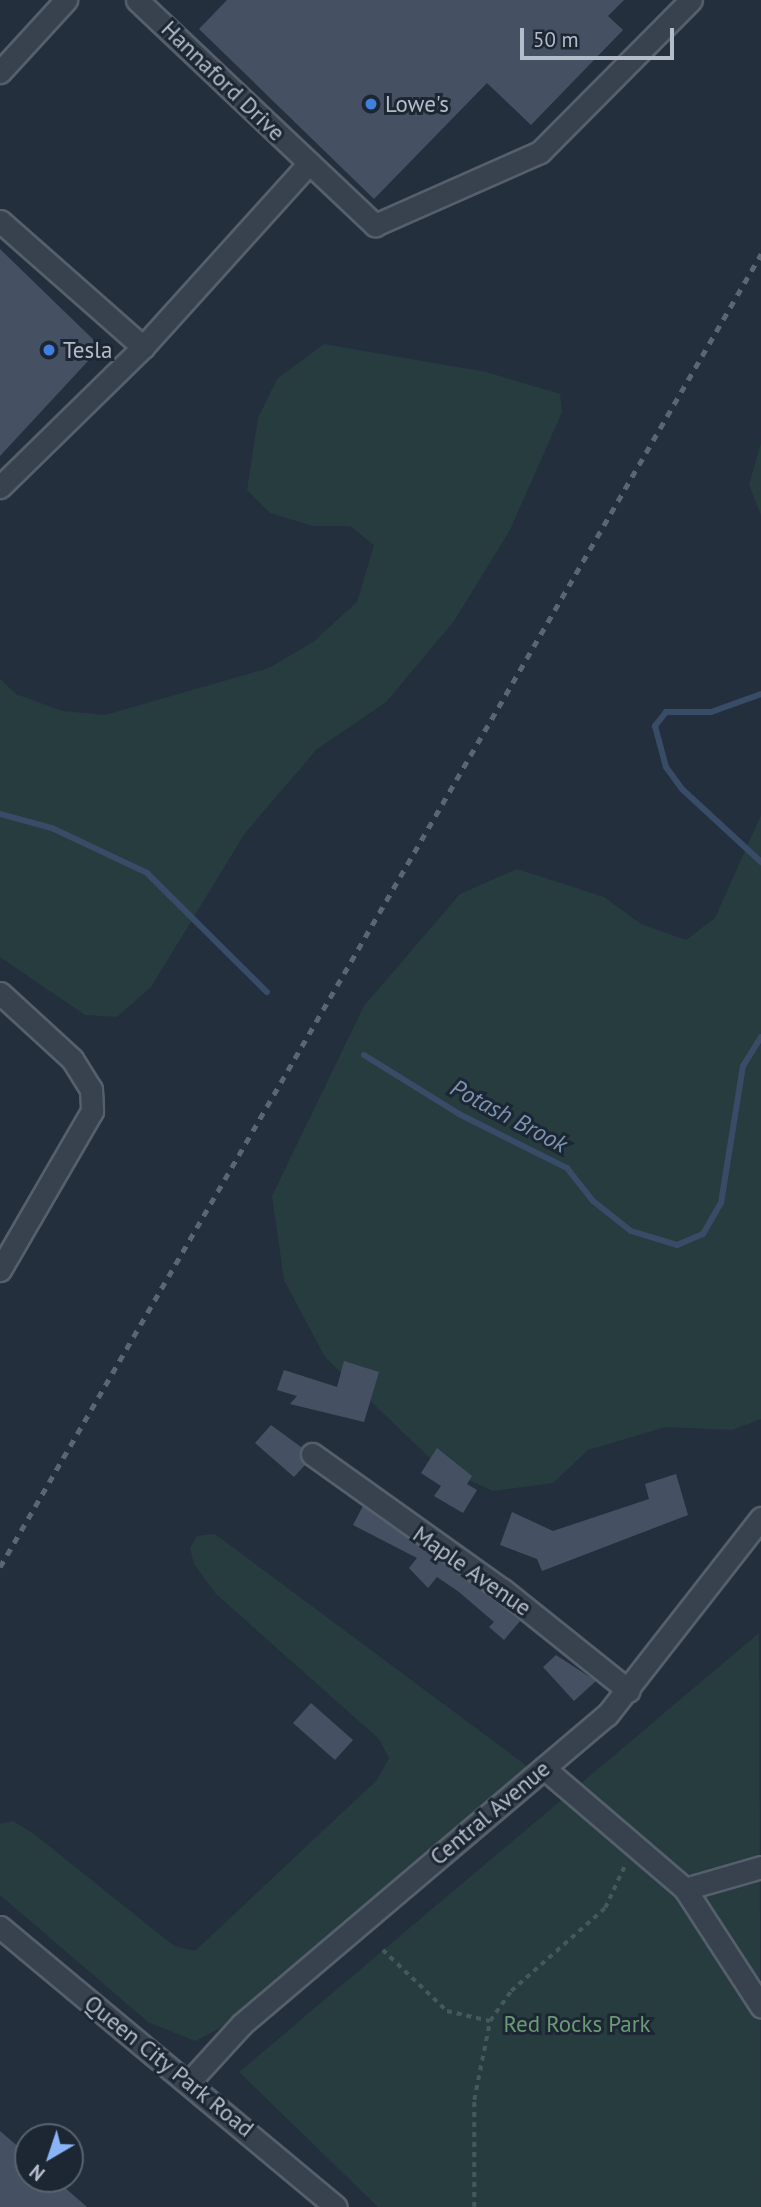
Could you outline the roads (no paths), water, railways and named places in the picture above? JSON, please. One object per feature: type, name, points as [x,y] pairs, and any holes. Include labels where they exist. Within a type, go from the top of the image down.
[{"type":"street","points":[[0,72],[66,0]]},
{"type":"street","name":"Hannaford Drive","points":[[148,4],[309,163],[376,225],[540,152],[691,0]]},
{"type":"street","points":[[0,487],[143,347],[309,163]]},
{"type":"street","points":[[0,220],[143,347]]},
{"type":"street","points":[[0,993],[72,1059],[91,1089],[92,1111],[0,1270]]},
{"type":"street","name":"Maple Avenue","points":[[312,1454],[502,1590],[629,1691]]},
{"type":"street","name":"Central Avenue","points":[[190,2081],[242,2024],[544,1768],[629,1691],[761,1518]]},
{"type":"street","points":[[544,1768],[637,1842],[685,1889],[761,2007]]},
{"type":"street","points":[[685,1889],[761,1867]]},
{"type":"street","name":"Queen City Park Road","points":[[0,1927],[190,2081],[336,2207]]},
{"type":"waterway","name":"Potash Brook","points":[[761,694],[711,712],[666,712],[655,726],[666,767],[682,789],[761,862]]},
{"type":"waterway","name":"Potash Brook","points":[[0,814],[52,828],[147,873],[267,992]]},
{"type":"waterway","name":"Potash Brook","points":[[364,1055],[459,1114],[567,1168],[593,1201],[631,1231],[677,1245],[703,1234],[721,1203],[743,1066],[761,1037]]},
{"type":"railway","points":[[0,1567],[761,254]]},
{"type":"place","name":"Lowe's","points":[[371,104]]},
{"type":"place","name":"Tesla","points":[[49,350]]},
{"type":"park label","name":"Red Rocks Park","points":[[577,2024]]}]
